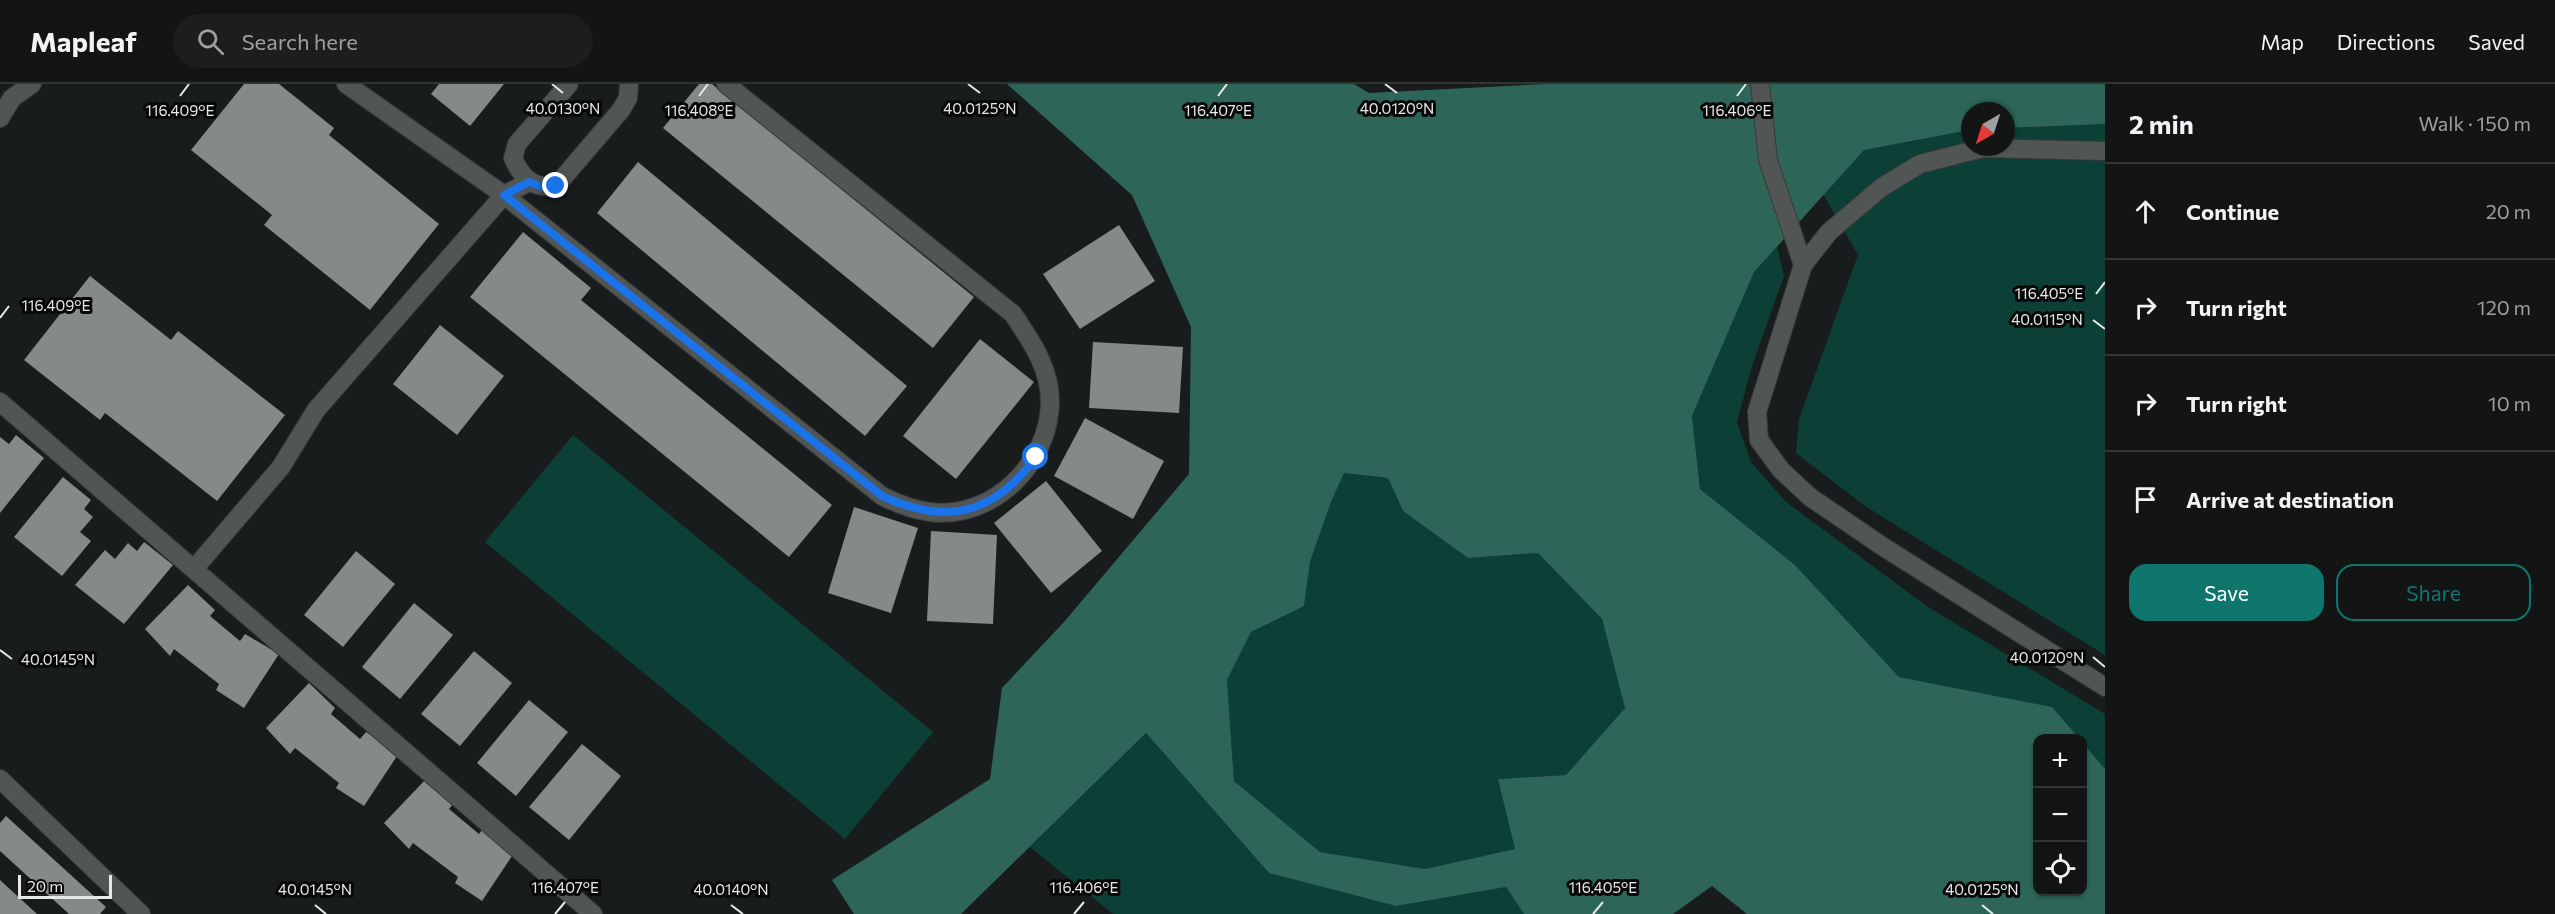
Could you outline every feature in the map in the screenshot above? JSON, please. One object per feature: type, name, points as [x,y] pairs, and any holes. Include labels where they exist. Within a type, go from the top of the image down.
[{"type":"street","points":[[0,118],[12,98],[32,84]]},
{"type":"street","points":[[346,84],[504,195],[882,496],[906,507],[932,513],[958,512],[990,501],[1018,481],[1036,457],[1047,430],[1050,401],[1046,374],[1036,350],[1013,314],[726,84]]},
{"type":"street","points":[[569,84],[517,144],[513,158],[520,172],[529,182],[543,187],[556,186],[621,110],[628,98],[628,84]]},
{"type":"street","points":[[1760,84],[1768,160],[1803,265]]},
{"type":"street","points":[[2105,151],[1983,148],[1920,164],[1882,187],[1829,232],[1803,265],[1757,412],[1759,440],[1781,470],[1810,497],[1882,546],[2105,687]]},
{"type":"street","points":[[194,569],[281,467],[316,410],[504,195],[529,182]]},
{"type":"street","points":[[0,402],[593,914]]},
{"type":"street","points":[[0,779],[141,914]]},
{"type":"shaded area","points":[[1007,84],[1354,84],[1369,93],[1545,84],[2105,84],[2105,124],[2015,128],[2015,102],[1961,102],[1961,132],[1864,150],[1754,272],[1692,416],[1700,489],[1795,565],[1899,677],[2052,707],[2076,734],[2033,734],[2033,896],[2087,896],[2087,748],[2105,769],[2105,914],[1747,914],[1712,886],[1673,914],[1524,914],[1506,887],[1396,906],[1269,873],[1146,733],[961,914],[854,914],[832,880],[990,779],[1002,688],[1064,622],[1189,474],[1191,327],[1132,195]],"holes":[[[1344,473],[1388,478],[1403,511],[1468,558],[1538,553],[1602,619],[1625,708],[1566,775],[1498,779],[1515,849],[1425,869],[1320,852],[1234,781],[1227,680],[1251,632],[1304,606],[1310,562]]]},
{"type":"shaded area","points":[[2105,124],[2105,655],[1865,506],[1796,453],[1799,419],[1858,255],[1823,194],[1864,150],[1961,132],[1961,156],[2015,156],[2015,128]]},
{"type":"shaded area","points":[[1777,246],[1784,276],[1752,366],[1737,422],[1751,462],[1786,502],[1928,607],[2105,714],[2105,769],[2087,748],[2087,734],[2076,734],[2052,707],[1899,677],[1795,565],[1700,489],[1692,416],[1754,272]]},
{"type":"shaded area","points":[[573,435],[933,732],[845,839],[485,542]]},
{"type":"shaded area","points":[[1344,473],[1388,478],[1403,511],[1468,558],[1538,553],[1602,619],[1625,708],[1566,775],[1498,779],[1516,849],[1425,869],[1320,852],[1234,781],[1227,680],[1251,632],[1304,606],[1310,562]]},
{"type":"shaded area","points":[[1146,733],[1269,873],[1396,906],[1506,887],[1524,914],[1113,914],[1030,847]]},
{"type":"building","points":[[244,84],[279,84],[334,128],[329,135],[439,224],[370,310],[264,225],[272,215],[191,150]]},
{"type":"building","points":[[439,84],[504,84],[470,126],[431,94]]},
{"type":"building","points":[[699,84],[712,84],[974,297],[933,348],[663,128]]},
{"type":"building","points":[[638,162],[907,386],[865,436],[597,213]]},
{"type":"building","points":[[1119,225],[1155,281],[1080,329],[1043,274]]},
{"type":"building","points":[[523,232],[591,288],[581,300],[832,505],[789,557],[470,297]]},
{"type":"building","points":[[90,276],[171,340],[178,331],[285,415],[217,501],[105,413],[100,420],[24,360]]},
{"type":"building","points":[[440,325],[504,376],[457,435],[393,384]]},
{"type":"building","points":[[980,339],[1034,382],[956,479],[903,436]]},
{"type":"building","points":[[1093,342],[1183,347],[1179,413],[1089,408]]},
{"type":"building","points":[[1085,418],[1164,461],[1133,519],[1054,476]]},
{"type":"building","points":[[16,435],[44,458],[0,513],[0,437],[9,444]]},
{"type":"building","points":[[63,477],[91,500],[84,509],[93,517],[80,532],[91,541],[62,576],[14,537]]},
{"type":"building","points":[[1046,481],[1102,551],[1051,593],[994,523]]},
{"type":"building","points":[[854,507],[918,528],[891,613],[828,593]]},
{"type":"building","points":[[931,531],[997,535],[993,624],[927,621]]},
{"type":"building","points":[[144,542],[173,565],[124,624],[75,585],[105,550],[115,559],[128,543],[137,551]]},
{"type":"building","points":[[356,551],[395,584],[343,647],[304,615]]},
{"type":"building","points":[[188,585],[215,610],[210,616],[240,641],[245,634],[279,654],[244,708],[216,690],[219,684],[174,649],[170,656],[145,629]]},
{"type":"building","points":[[414,603],[453,635],[400,699],[362,667]]},
{"type":"building","points":[[474,651],[512,683],[460,746],[421,714]]},
{"type":"building","points":[[309,683],[335,708],[331,714],[360,739],[366,732],[399,753],[364,806],[336,788],[339,783],[295,748],[290,754],[266,728]]},
{"type":"building","points":[[529,700],[568,732],[516,796],[477,763]]},
{"type":"building","points":[[582,744],[621,776],[569,840],[529,807]]},
{"type":"building","points":[[427,778],[454,803],[449,809],[479,834],[484,827],[518,847],[482,901],[455,883],[458,877],[413,843],[409,849],[384,823]]},
{"type":"building","points":[[6,816],[106,907],[100,914],[69,914],[0,851],[0,823]]},
{"type":"building","points":[[0,880],[37,914],[0,914]]},
{"type":"route","points":[[556,186],[543,187],[529,182],[504,195],[882,496],[906,507],[932,513],[958,512],[990,501],[1018,481],[1036,457]]}]
